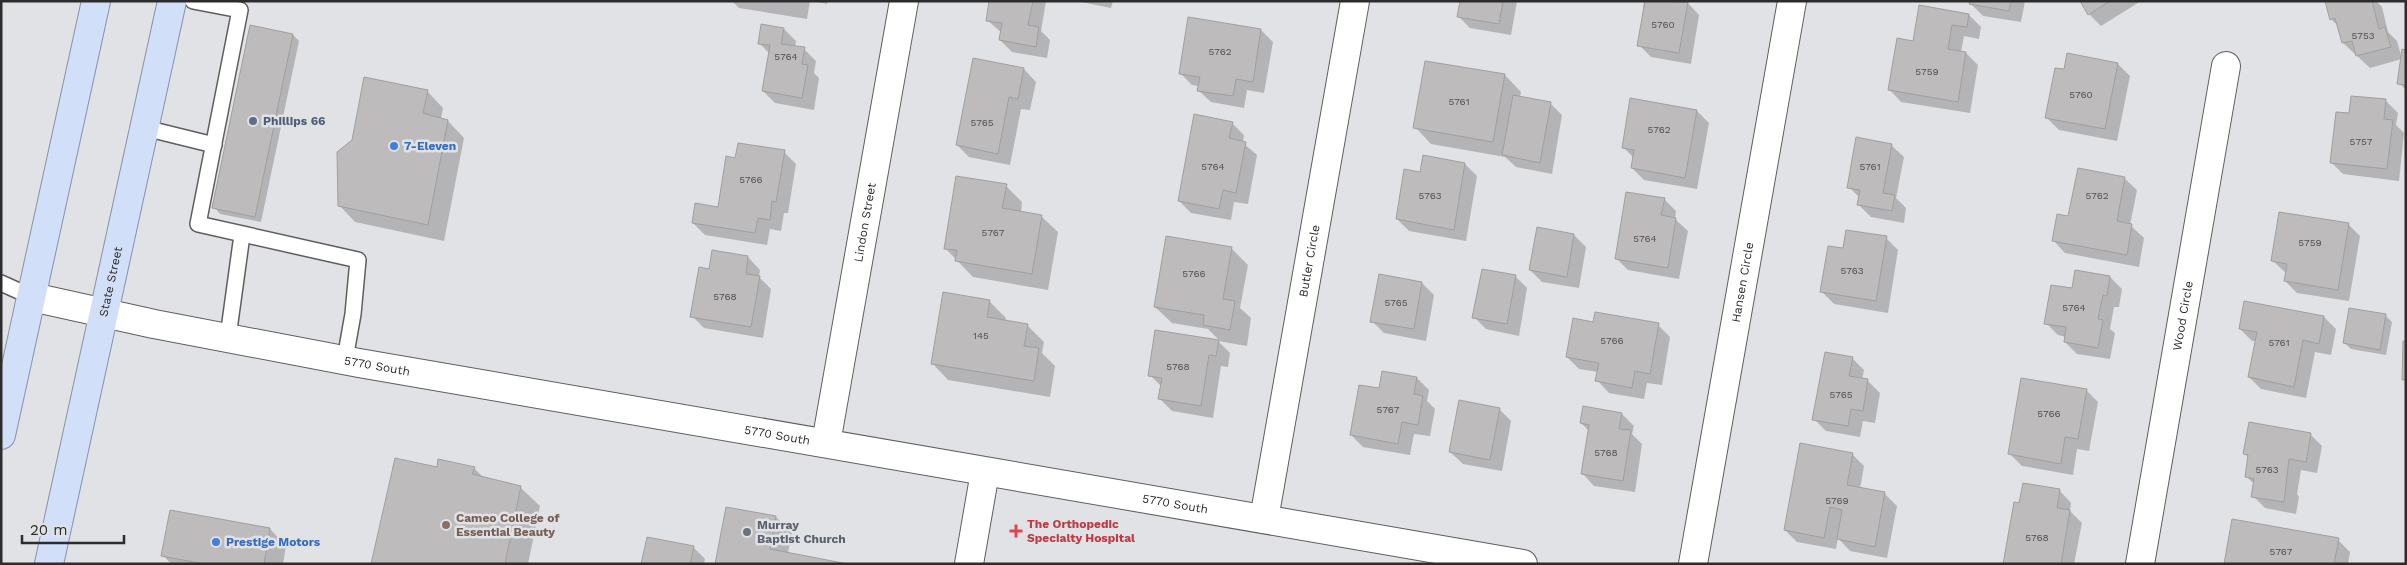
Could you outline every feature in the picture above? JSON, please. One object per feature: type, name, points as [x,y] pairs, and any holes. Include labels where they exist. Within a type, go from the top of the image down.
[{"type":"main road","points":[[1,435],[96,1]]},
{"type":"main road","name":"State Street","points":[[49,564],[172,1]]},
{"type":"street","name":"Lindon Street","points":[[826,443],[904,1]]},
{"type":"street","name":"Butler Circle","points":[[1264,519],[1355,1]]},
{"type":"street","name":"Hansen Circle","points":[[1692,564],[1792,1]]},
{"type":"street","name":"Wood Circle","points":[[2140,564],[2226,66]]},
{"type":"street","name":"5770 South","points":[[32,297],[154,324],[345,359],[985,472],[1523,564]]},
{"type":"street","points":[[969,564],[985,472]]},
{"type":"lane","points":[[194,1],[240,10],[198,224],[358,260],[353,314],[345,359]]},
{"type":"lane","points":[[145,128],[214,145]]},
{"type":"lane","points":[[228,337],[242,235]]},
{"type":"lane","points":[[1,283],[32,297]]},
{"type":"building","points":[[989,1],[1033,1],[1028,25],[1039,27],[1036,47],[999,40],[1002,23],[986,21]]},
{"type":"building","points":[[1460,1],[1503,1],[1499,24],[1457,17]]},
{"type":"building","points":[[1645,1],[1688,2],[1679,53],[1637,46]]},
{"type":"building","points":[[1970,1],[2011,1],[2009,11],[1969,4]]},
{"type":"building","points":[[2080,1],[2110,1],[2088,15]]},
{"type":"building","points":[[2325,1],[2372,1],[2379,29],[2385,27],[2391,47],[2356,56],[2352,41],[2342,43],[2335,18],[2330,20]]},
{"type":"building","points":[[1919,5],[1969,14],[1967,27],[1952,25],[1948,49],[1966,52],[1958,102],[1888,90],[1897,38],[1913,41]]},
{"type":"building","points":[[1188,17],[1261,29],[1253,82],[1236,79],[1233,96],[1197,91],[1200,77],[1179,74]]},
{"type":"building","points":[[761,24],[784,28],[781,44],[805,47],[802,64],[808,65],[802,98],[762,91],[770,45],[758,44]]},
{"type":"building","name":"Phillips 66","points":[[250,25],[293,34],[255,217],[212,208]]},
{"type":"building","points":[[2402,49],[2406,50],[2406,85],[2397,84]]},
{"type":"building","points":[[2067,53],[2118,63],[2105,129],[2045,118],[2055,68],[2064,69]]},
{"type":"building","points":[[973,58],[1024,68],[1018,99],[1009,97],[998,154],[956,145]]},
{"type":"building","points":[[1425,61],[1505,74],[1493,142],[1413,128]]},
{"type":"building","name":"7-Eleven","points":[[364,77],[428,90],[423,113],[448,120],[428,225],[338,206],[337,152],[352,140]]},
{"type":"building","points":[[1513,95],[1551,102],[1540,163],[1502,155]]},
{"type":"building","points":[[2351,96],[2386,99],[2384,119],[2393,120],[2387,169],[2330,163],[2336,112],[2349,113]]},
{"type":"building","points":[[1630,98],[1697,110],[1685,178],[1631,168],[1634,150],[1622,148]]},
{"type":"building","points":[[1194,114],[1233,122],[1229,138],[1246,142],[1236,193],[1223,190],[1219,209],[1178,201]]},
{"type":"building","points":[[1856,137],[1892,144],[1883,193],[1895,195],[1892,211],[1857,205],[1860,190],[1847,188]]},
{"type":"building","points":[[738,143],[785,150],[776,202],[772,201],[770,220],[758,218],[755,233],[692,223],[695,203],[718,207],[726,156],[735,158]]},
{"type":"building","points":[[1423,155],[1465,163],[1454,230],[1396,219],[1404,169],[1420,172]]},
{"type":"building","points":[[2078,168],[2125,177],[2117,221],[2132,224],[2127,255],[2052,241],[2057,214],[2068,216]]},
{"type":"building","points":[[956,176],[1007,184],[1002,208],[1042,215],[1032,274],[955,261],[957,250],[944,249]]},
{"type":"building","points":[[1626,192],[1665,198],[1661,215],[1676,218],[1668,268],[1615,259]]},
{"type":"building","points":[[2279,212],[2349,223],[2338,290],[2284,281],[2287,264],[2271,261]]},
{"type":"building","points":[[1537,227],[1574,234],[1567,277],[1529,270]]},
{"type":"building","points":[[1846,230],[1887,236],[1876,301],[1820,292],[1828,246],[1843,248]]},
{"type":"building","points":[[1166,236],[1232,247],[1223,299],[1235,301],[1230,330],[1203,325],[1204,315],[1154,307]]},
{"type":"building","points":[[712,250],[748,256],[746,274],[760,276],[751,327],[690,317],[699,267],[709,269]]},
{"type":"building","points":[[1482,269],[1516,275],[1507,324],[1472,318]]},
{"type":"building","points":[[2075,270],[2110,276],[2107,296],[2103,295],[2098,319],[2103,320],[2098,348],[2064,342],[2066,327],[2044,324],[2051,285],[2072,288]]},
{"type":"building","points":[[1379,274],[1422,282],[1414,329],[1370,322]]},
{"type":"building","points":[[943,292],[990,300],[987,317],[1028,324],[1024,346],[1039,348],[1034,381],[931,364]]},
{"type":"building","points":[[2244,301],[2324,316],[2319,344],[2303,340],[2294,387],[2248,377],[2257,332],[2239,329]]},
{"type":"building","points":[[2349,308],[2386,314],[2380,350],[2343,343]]},
{"type":"building","points":[[1595,312],[1659,323],[1650,374],[1635,371],[1632,388],[1595,381],[1599,363],[1566,357],[1573,318],[1593,322]]},
{"type":"building","points":[[1155,330],[1219,340],[1216,356],[1209,355],[1201,406],[1158,399],[1162,378],[1148,376]]},
{"type":"building","points":[[2403,341],[2406,341],[2406,380],[2402,380]]},
{"type":"building","points":[[1825,352],[1853,357],[1849,376],[1868,379],[1863,411],[1851,409],[1848,426],[1812,420]]},
{"type":"building","points":[[1382,371],[1417,377],[1414,394],[1423,396],[1418,425],[1402,422],[1398,444],[1350,435],[1359,385],[1379,388]]},
{"type":"building","points":[[2021,378],[2087,389],[2078,439],[2065,437],[2061,464],[2008,454]]},
{"type":"building","points":[[1459,400],[1500,408],[1490,460],[1449,452]]},
{"type":"building","points":[[1583,406],[1622,413],[1619,429],[1631,430],[1623,481],[1581,474],[1589,425],[1580,423]]},
{"type":"building","points":[[2249,422],[2311,433],[2306,462],[2289,459],[2284,502],[2251,497],[2254,479],[2245,477],[2248,455],[2243,454]]},
{"type":"building","points":[[1800,443],[1853,453],[1847,485],[1885,492],[1875,547],[1837,539],[1842,510],[1830,507],[1824,538],[1784,530]]},
{"type":"building","name":"Cameo College of Essential Beauty","points":[[395,458],[437,467],[438,459],[475,467],[472,474],[521,486],[505,564],[371,564]]},
{"type":"building","points":[[2023,483],[2060,489],[2057,508],[2070,510],[2061,564],[2003,564],[2014,502],[2019,503]]},
{"type":"building","name":"Murray Baptist Church","points":[[726,507],[776,516],[770,549],[848,564],[715,564]]},
{"type":"building","name":"Prestige Motors","points":[[170,510],[270,528],[264,564],[205,564],[161,556]]},
{"type":"building","points":[[2232,519],[2339,538],[2334,564],[2224,564]]},
{"type":"building","points":[[647,537],[694,546],[690,564],[641,564]]},
{"type":"place","name":"Phillips 66","points":[[253,121]]},
{"type":"place","name":"7-Eleven","points":[[394,146]]},
{"type":"place","name":"Cameo College of Essential Beauty","points":[[446,525]]},
{"type":"place","name":"The Orthopedic Specialty Hospital","points":[[1016,531]]},
{"type":"place","name":"Murray Baptist Church","points":[[747,532]]},
{"type":"place","name":"Prestige Motors","points":[[216,542]]}]
